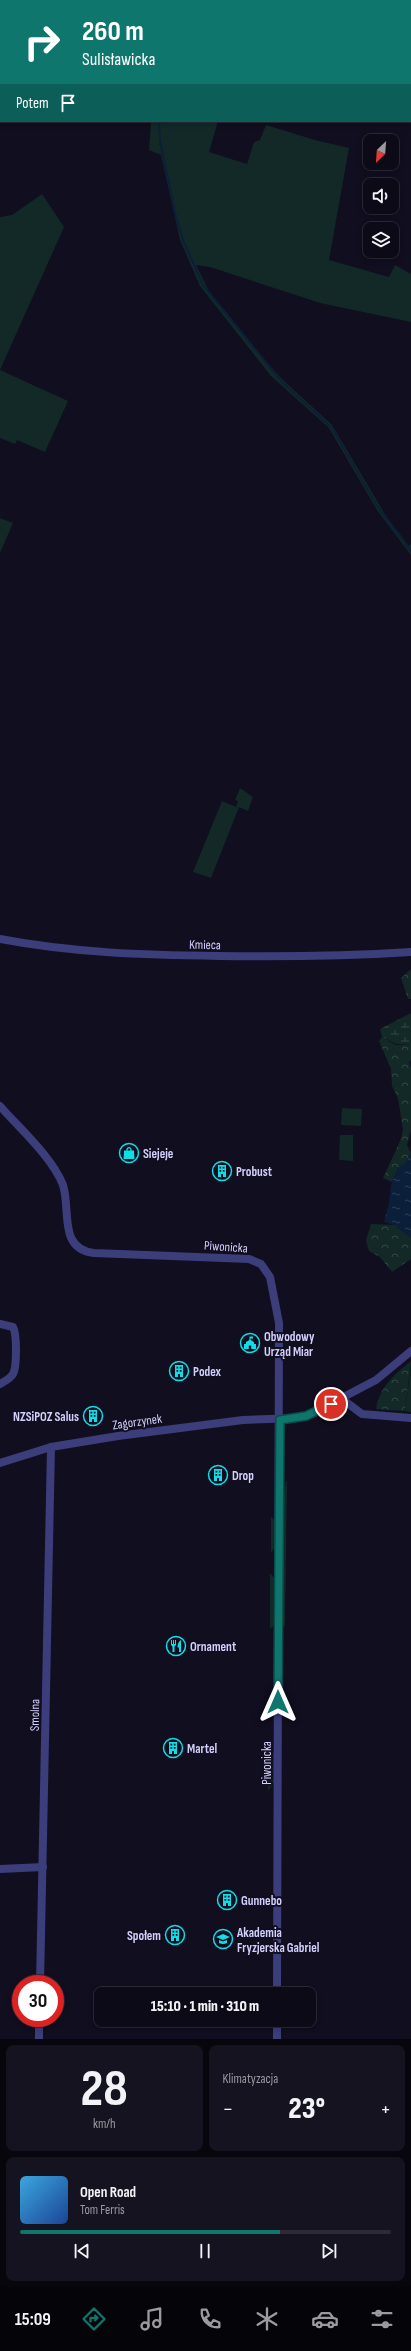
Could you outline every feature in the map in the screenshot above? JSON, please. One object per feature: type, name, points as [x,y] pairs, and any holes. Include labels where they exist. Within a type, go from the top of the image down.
[{"type":"street","name":"Kmieca","points":[[0,939],[81,951],[136,954],[322,956],[411,952]]},
{"type":"street","name":"Piwonicka","points":[[0,1106],[45,1157],[58,1176],[65,1195],[70,1237],[83,1250],[94,1253],[238,1258],[255,1260],[266,1269],[273,1287],[279,1324],[280,1420],[277,1987]]},
{"type":"street","points":[[0,1324],[13,1328],[16,1335],[14,1372],[10,1378],[0,1384]]},
{"type":"street","name":"Zagorzynek","points":[[0,1463],[51,1447],[118,1436],[236,1421],[280,1420],[306,1416],[342,1399],[381,1377],[411,1351]]},
{"type":"street","points":[[342,1399],[362,1414],[411,1418]]},
{"type":"street","name":"Smolna","points":[[40,1975],[51,1447]]},
{"type":"street","points":[[0,1869],[43,1867]]},
{"type":"street","points":[[39,2039],[40,2027]]},
{"type":"street","points":[[277,2027],[277,2039]]},
{"type":"green space","points":[[151,122],[218,122],[209,152],[247,164],[254,142],[260,140],[266,125],[315,140],[349,148],[329,260],[389,277],[395,265],[411,274],[411,322],[320,303],[210,267],[196,265],[211,295],[268,364],[283,380],[332,425],[386,516],[409,546],[411,544],[411,555],[377,510],[329,428],[271,376],[200,286],[180,240],[161,155],[149,150]]},
{"type":"green space","points":[[42,194],[64,227],[0,370],[0,217],[12,215]]},
{"type":"green space","points":[[0,370],[68,401],[45,452],[17,440],[15,444],[0,438]]},
{"type":"green space","points":[[0,518],[13,523],[0,553]]},
{"type":"green space","points":[[240,788],[253,797],[248,811],[239,807],[211,878],[193,872],[222,801],[236,807],[238,801],[235,800]]},
{"type":"green space","points":[[411,969],[411,999],[408,999],[401,978]]},
{"type":"green space","points":[[411,1013],[411,1045],[396,1044],[382,1037],[380,1029]]},
{"type":"green space","points":[[382,1037],[396,1045],[411,1045],[411,1060],[409,1062],[411,1068],[411,1130],[407,1145],[411,1153],[405,1164],[398,1168],[392,1182],[383,1178],[401,1139],[403,1130],[398,1098],[392,1086],[391,1069],[379,1041]]},
{"type":"green space","points":[[342,1108],[362,1109],[361,1126],[341,1125]]},
{"type":"green space","points":[[340,1135],[353,1135],[353,1161],[339,1160]]},
{"type":"green space","points":[[371,1224],[395,1225],[411,1238],[411,1259],[392,1272],[380,1257],[369,1251],[366,1240]]},
{"type":"green space","points":[[411,1361],[405,1411],[376,1409],[384,1387]]},
{"type":"green space","points":[[411,1367],[411,1412],[405,1411]]},
{"type":"green space","points":[[286,1481],[285,1628],[283,1623],[283,1499]]},
{"type":"green space","points":[[271,1517],[275,1521],[275,1547],[271,1553]]},
{"type":"green space","points":[[270,1573],[275,1579],[275,1624],[270,1629]]},
{"type":"green space","points":[[269,1751],[274,1753],[274,1783],[268,1791]]},
{"type":"water","points":[[411,1153],[411,1238],[395,1225],[384,1222],[389,1203],[391,1185],[398,1168],[405,1164]]},
{"type":"waterway","points":[[159,122],[160,141],[176,217],[183,240],[203,285],[282,382],[332,428],[377,506],[411,551]]},
{"type":"place","name":"Siejeje","points":[[129,1153]]},
{"type":"place","name":"Probust","points":[[222,1171]]},
{"type":"place","name":"Obwodowy Urząd Miar","points":[[250,1343]]},
{"type":"place","name":"Podex","points":[[179,1371]]},
{"type":"place","name":"NZSiPOZ Salus","points":[[93,1416]]},
{"type":"place","name":"Drop","points":[[218,1475]]},
{"type":"place","name":"Ornament","points":[[176,1646]]},
{"type":"place","name":"Martel","points":[[173,1748]]},
{"type":"place","name":"Gunnebo","points":[[227,1900]]},
{"type":"place","name":"Społem","points":[[175,1935]]},
{"type":"place","name":"Akademia Fryzjerska Gabriel","points":[[223,1939]]},
{"type":"route","points":[[278,1702],[280,1420],[306,1416],[331,1404]]}]
